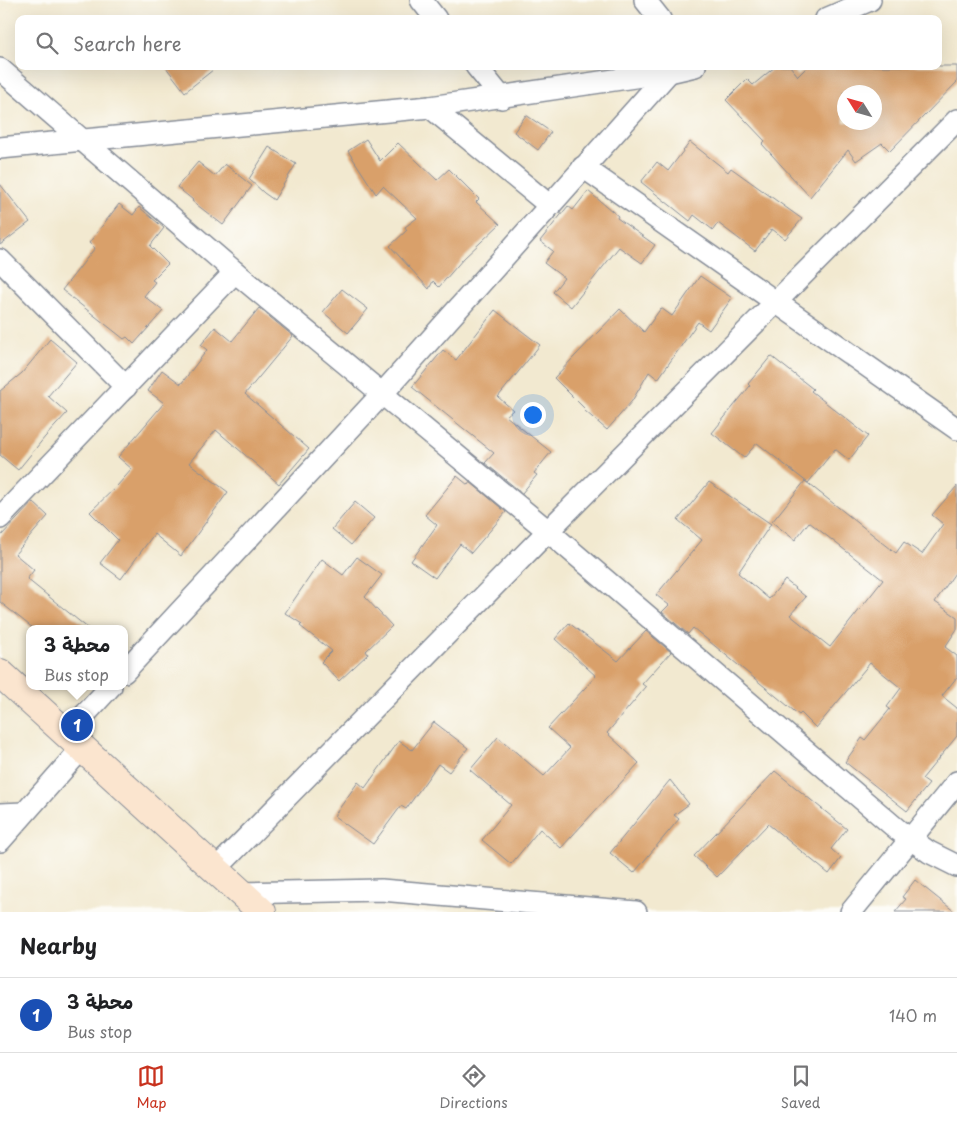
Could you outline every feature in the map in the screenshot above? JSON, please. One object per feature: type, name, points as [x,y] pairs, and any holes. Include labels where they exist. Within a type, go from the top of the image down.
[{"type":"street","points":[[421,0],[433,15]]},
{"type":"street","points":[[645,0],[657,15]]},
{"type":"street","points":[[834,15],[859,2]]},
{"type":"street","points":[[0,69],[236,272],[548,531],[911,840],[929,852],[957,866]]},
{"type":"street","points":[[479,70],[502,98]]},
{"type":"street","points":[[0,148],[430,107],[502,98],[678,70]]},
{"type":"street","points":[[128,668],[382,394],[669,72]]},
{"type":"street","points":[[430,107],[549,205]]},
{"type":"street","points":[[216,869],[548,531],[957,120]]},
{"type":"street","points":[[583,167],[957,429]]},
{"type":"street","points":[[0,260],[126,387]]},
{"type":"street","points":[[0,518],[236,272]]},
{"type":"street","points":[[0,673],[262,912]]},
{"type":"street","points":[[0,840],[24,813],[109,690]]},
{"type":"street","points":[[851,912],[957,782]]},
{"type":"street","points":[[0,814],[24,813]]},
{"type":"street","points":[[241,893],[381,890],[636,912]]},
{"type":"building","points":[[942,66],[957,66],[957,82],[890,151],[882,143],[856,161],[848,150],[810,197],[762,144],[765,141],[726,100],[747,79],[753,85],[771,70],[793,70],[798,76],[804,70],[942,70]]},
{"type":"building","points":[[168,70],[213,70],[185,92]]},
{"type":"building","points":[[526,115],[551,132],[538,150],[514,132]]},
{"type":"building","points":[[366,139],[380,161],[398,143],[437,180],[449,169],[479,199],[476,202],[500,224],[463,259],[439,287],[433,281],[429,289],[390,246],[407,230],[405,227],[417,218],[383,186],[376,194],[348,151]]},
{"type":"building","points":[[690,142],[728,172],[731,168],[802,219],[785,239],[772,229],[755,251],[718,223],[713,230],[694,215],[690,221],[641,182],[657,162],[668,171]]},
{"type":"building","points":[[269,147],[296,164],[274,200],[249,179]]},
{"type":"building","points":[[198,162],[215,176],[225,164],[252,186],[223,225],[177,187]]},
{"type":"building","points":[[0,184],[30,222],[0,245]]},
{"type":"building","points":[[588,191],[618,216],[617,218],[655,245],[642,263],[619,247],[571,307],[553,292],[564,278],[544,263],[553,251],[540,241],[568,206],[573,210]]},
{"type":"building","points":[[119,204],[133,215],[139,207],[164,228],[150,246],[168,264],[152,280],[155,282],[144,296],[163,311],[134,344],[127,337],[124,339],[62,290],[95,248],[89,243]]},
{"type":"building","points":[[700,276],[732,298],[709,330],[698,322],[658,379],[649,372],[632,401],[607,430],[585,411],[554,378],[620,309],[644,332],[661,308],[672,316]]},
{"type":"building","points":[[342,289],[368,309],[348,333],[323,312]]},
{"type":"building","points":[[259,308],[293,336],[245,394],[309,449],[279,484],[216,430],[189,463],[228,492],[181,556],[154,534],[121,579],[100,563],[118,540],[90,512],[132,469],[118,457],[164,403],[148,391],[162,370],[181,384],[207,350],[201,345],[215,327],[232,341]]},
{"type":"building","points":[[495,310],[540,345],[498,397],[513,410],[506,416],[551,452],[534,473],[537,475],[522,493],[485,463],[494,453],[412,387],[443,350],[456,360]]},
{"type":"building","points":[[50,339],[77,362],[48,396],[67,413],[18,470],[0,455],[0,391],[22,373]]},
{"type":"building","points":[[771,356],[813,389],[811,391],[868,436],[849,460],[835,449],[808,483],[757,443],[744,458],[712,433],[750,386],[748,384]]},
{"type":"building","points":[[457,476],[468,485],[470,482],[506,512],[471,553],[460,544],[435,578],[411,561],[437,525],[425,515]]},
{"type":"building","points":[[805,481],[896,553],[904,542],[922,554],[943,524],[932,515],[957,486],[957,570],[935,602],[957,617],[957,629],[945,647],[957,656],[957,677],[942,696],[957,708],[957,736],[922,779],[929,784],[907,811],[845,762],[862,738],[865,740],[890,709],[887,707],[901,688],[870,663],[816,728],[801,713],[799,715],[693,628],[688,634],[662,612],[669,605],[656,595],[702,540],[678,520],[709,482],[771,524],[738,573],[769,599],[785,580],[806,597],[790,615],[830,647],[883,580],[809,522],[795,540],[772,522]]},
{"type":"building","points":[[33,502],[48,516],[15,554],[34,570],[27,579],[84,625],[29,625],[0,602],[0,537]]},
{"type":"building","points":[[355,502],[374,518],[351,545],[332,529]]},
{"type":"building","points":[[357,557],[382,575],[365,597],[392,626],[366,651],[368,654],[339,681],[321,662],[332,651],[300,626],[302,624],[285,613],[322,559],[343,575]]},
{"type":"building","points":[[569,623],[618,661],[646,631],[671,652],[642,684],[646,687],[607,733],[639,763],[561,848],[540,829],[511,864],[482,840],[511,805],[470,770],[498,737],[544,776],[570,748],[548,728],[596,676],[555,639]]},
{"type":"building","points":[[434,722],[468,748],[449,772],[438,764],[406,809],[401,806],[373,844],[334,816],[358,782],[365,788],[399,741],[412,750]]},
{"type":"building","points":[[775,771],[847,829],[831,849],[841,858],[829,874],[768,824],[717,877],[694,856]]},
{"type":"building","points":[[670,780],[689,804],[674,815],[679,819],[634,873],[610,853]]},
{"type":"building","points":[[915,880],[955,912],[895,912],[906,899],[902,897]]},
{"type":"place","name":"محطة 3","points":[[77,725]]}]
